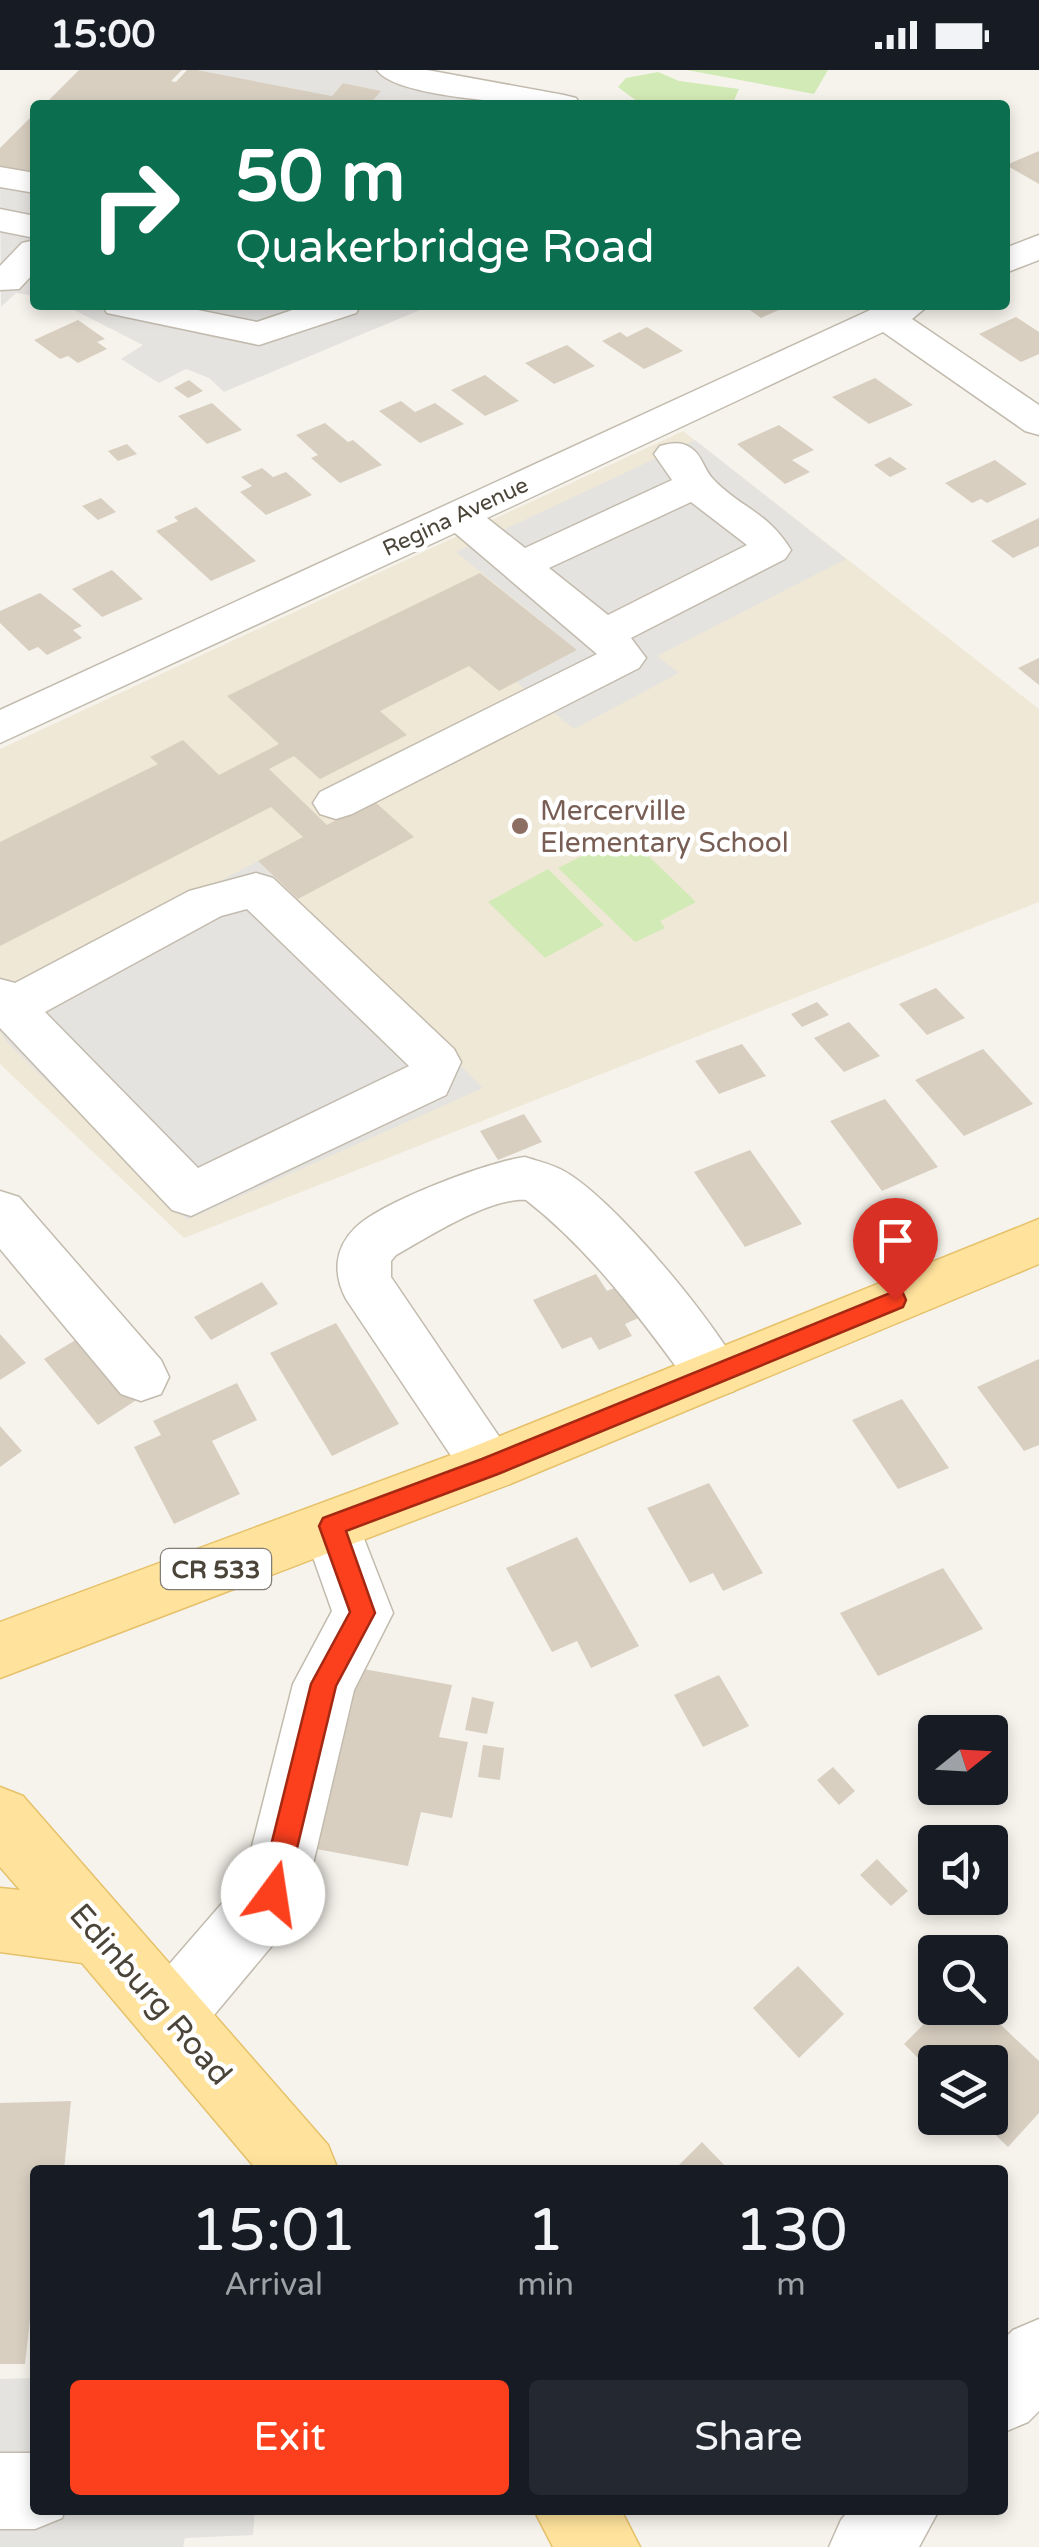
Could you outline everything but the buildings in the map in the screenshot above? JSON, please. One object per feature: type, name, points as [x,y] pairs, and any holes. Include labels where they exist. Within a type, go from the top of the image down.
[{"type":"main road","name":"CR 533","points":[[0,1650],[490,1466],[1039,1240]]},
{"type":"main road","name":"Edinburg Road","points":[[0,1818],[295,2165]]},
{"type":"main road","points":[[0,1920],[100,1933]]},
{"type":"main road","points":[[576,2515],[601,2547]]},
{"type":"street","points":[[387,100],[400,73],[538,100]]},
{"type":"street","points":[[0,177],[30,183]]},
{"type":"street","points":[[0,220],[30,227]]},
{"type":"street","points":[[1010,260],[1039,246]]},
{"type":"street","points":[[14,282],[30,258]]},
{"type":"street","points":[[144,310],[259,334],[329,310]]},
{"type":"street","points":[[898,311],[1039,423]]},
{"type":"street","name":"Regina Avenue","points":[[0,728],[898,311]]},
{"type":"street","points":[[604,634],[770,550],[760,533],[694,486],[685,464],[647,427]]},
{"type":"street","points":[[518,567],[694,486]]},
{"type":"street","points":[[336,803],[624,658],[604,634],[458,514]]},
{"type":"street","points":[[256,890],[436,1062],[428,1081],[192,1195],[5,1002],[206,903],[256,890]]},
{"type":"street","points":[[490,1466],[365,1283],[362,1264],[365,1253],[377,1240],[482,1190],[522,1177],[540,1181],[554,1190],[615,1252],[714,1374]]},
{"type":"street","points":[[7,1234],[140,1377]]},
{"type":"street","points":[[170,2015],[273,1894],[324,1684],[363,1613],[332,1526]]},
{"type":"street","points":[[1008,2390],[1039,2356]]},
{"type":"street","points":[[0,2491],[30,2492]]},
{"type":"street","points":[[868,2547],[897,2515]]},
{"type":"shaded area","points":[[197,70],[406,70],[551,100],[373,100],[380,91],[343,83],[332,96]]},
{"type":"shaded area","points":[[0,166],[30,173],[30,295],[16,293],[1,307]]},
{"type":"shaded area","points":[[74,310],[420,310],[224,392],[209,378],[186,369],[159,383],[121,359],[143,345]]},
{"type":"shaded area","name":"Mercerville Elementary School","points":[[683,431],[1039,709],[1039,902],[184,1238],[0,1064],[0,749]]},
{"type":"shaded area","points":[[695,440],[846,559],[657,656],[679,673],[574,729],[516,682],[577,650],[456,552]]},
{"type":"shaded area","points":[[258,861],[483,1088],[187,1220],[6,1041],[0,1031],[0,997]]},
{"type":"shaded area","points":[[30,2378],[30,2515],[255,2515],[253,2535],[185,2538],[183,2547],[0,2547],[0,2379]]},
{"type":"green space","points":[[687,70],[828,70],[814,94]]},
{"type":"green space","points":[[658,72],[679,81],[739,89],[734,100],[635,100],[618,87],[626,78]]},
{"type":"green space","points":[[626,834],[696,902],[660,921],[665,928],[635,942],[558,868]]},
{"type":"green space","points":[[548,869],[604,925],[545,958],[488,902]]},
{"type":"place","name":"Mercerville Elementary School","points":[[520,826]]},
{"type":"route","points":[[273,1894],[324,1684],[363,1613],[332,1526],[490,1466],[895,1300]]}]
